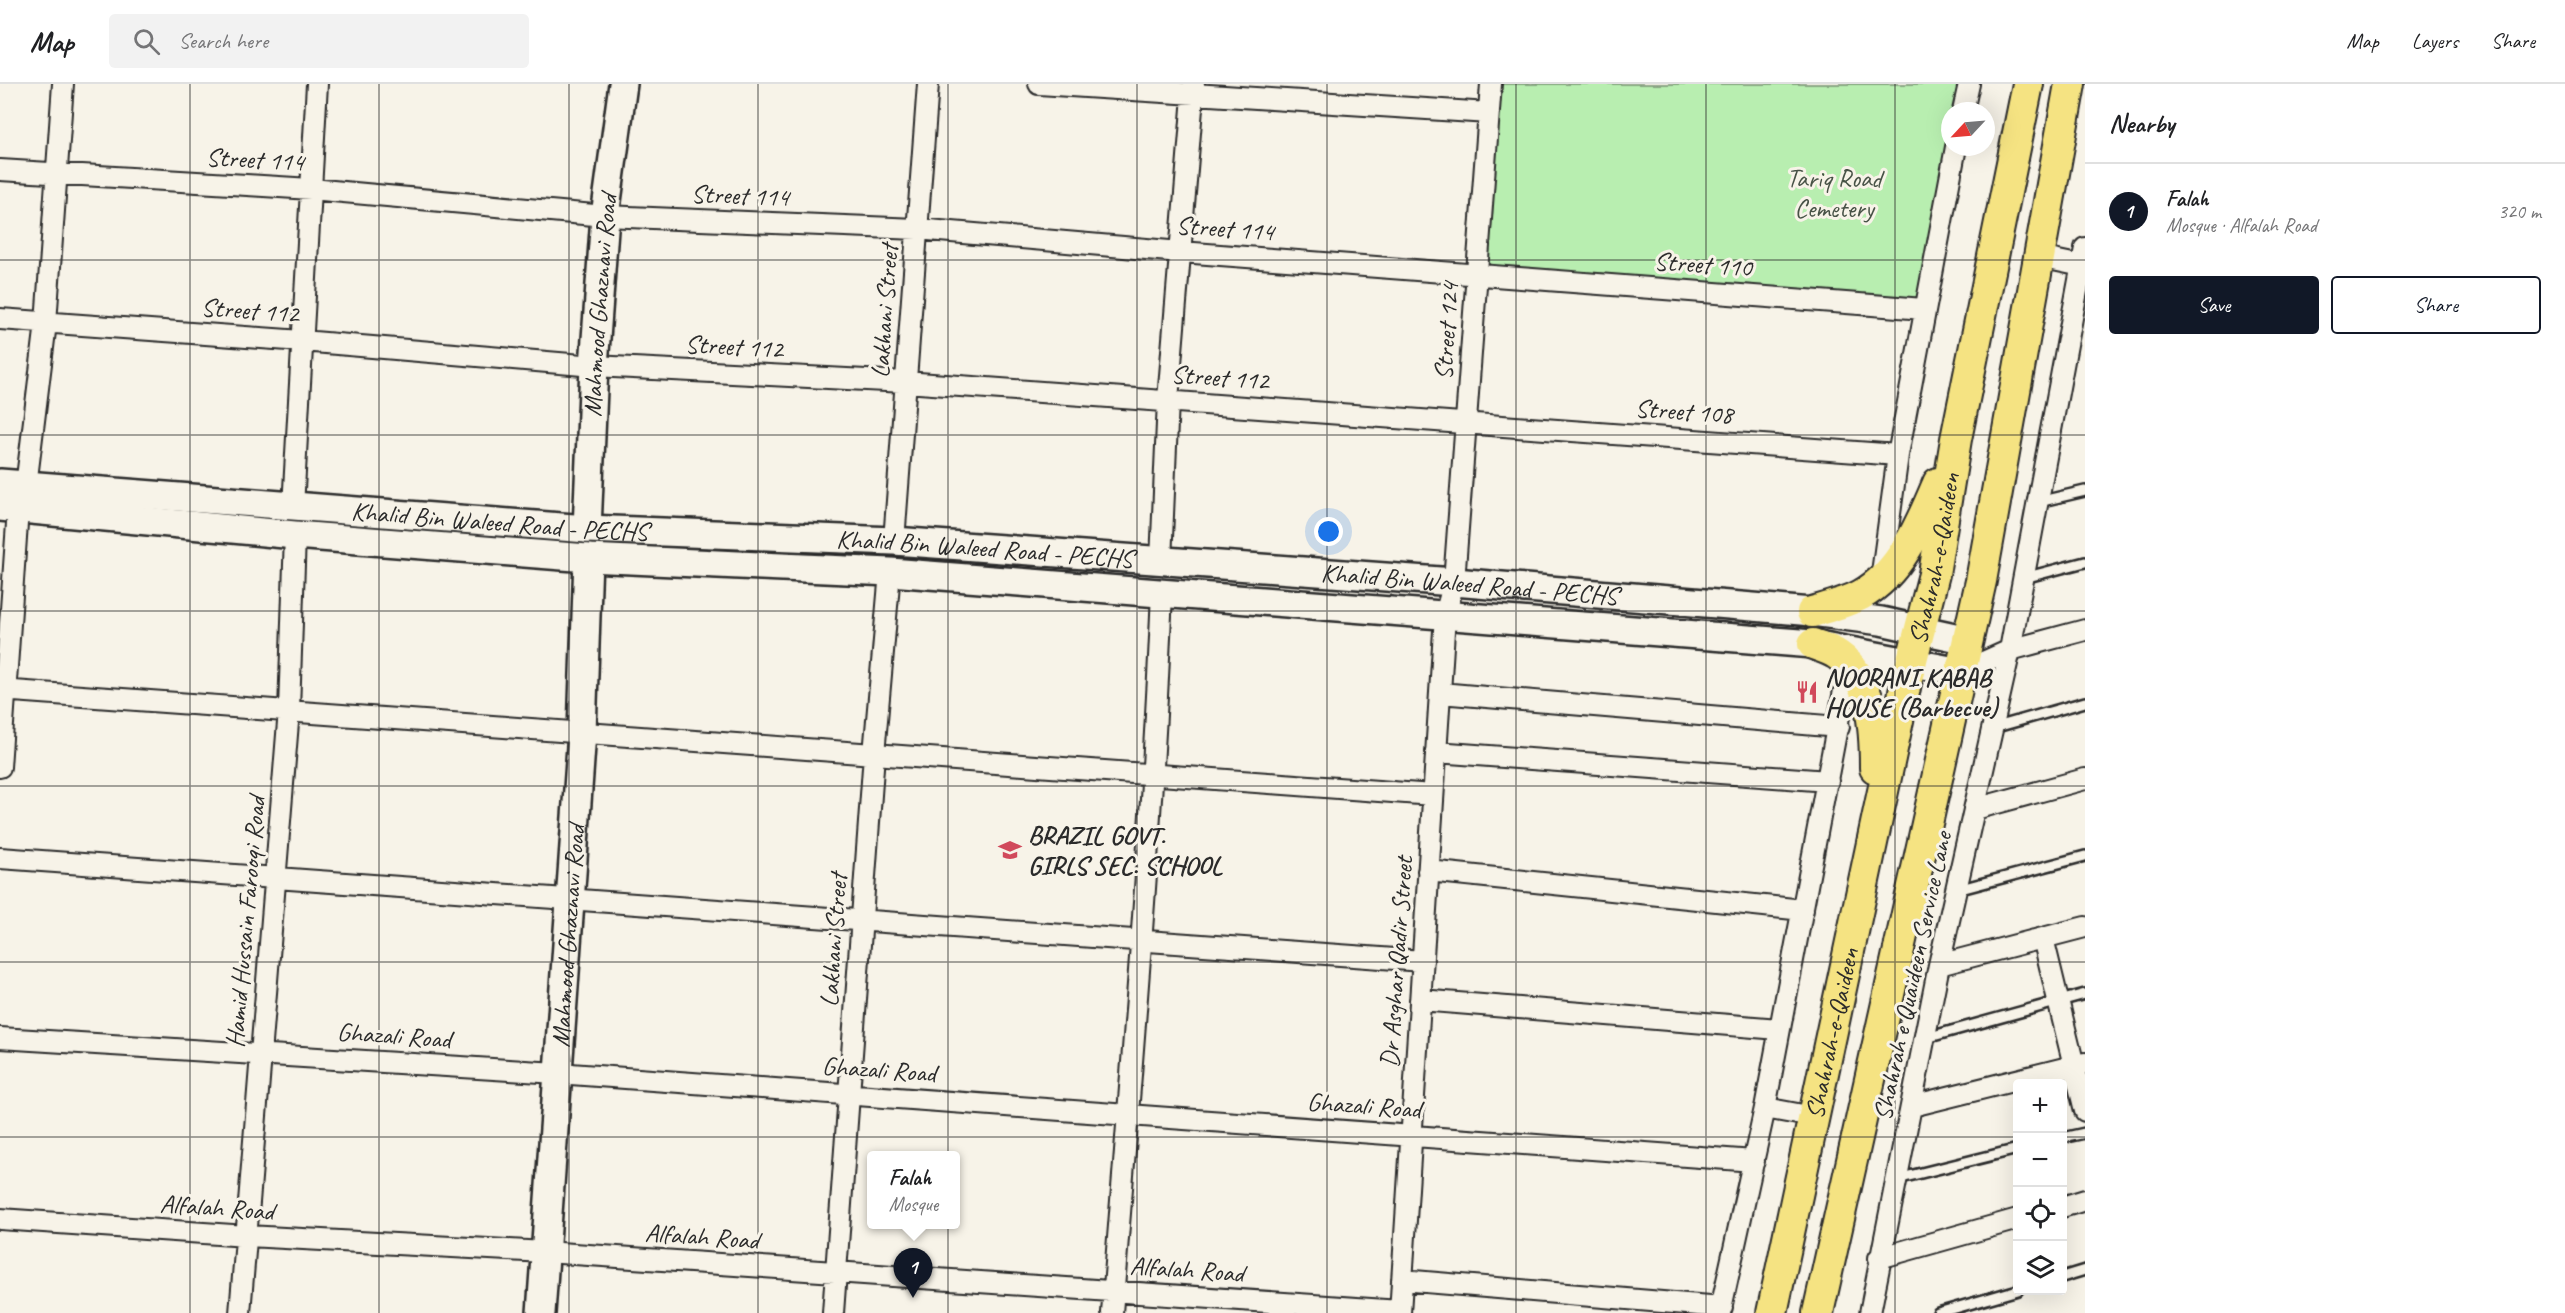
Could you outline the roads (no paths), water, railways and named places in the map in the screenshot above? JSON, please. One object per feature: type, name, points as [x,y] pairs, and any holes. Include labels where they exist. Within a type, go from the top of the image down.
[{"type":"main road","name":"Mahmood Ghaznavi Road","points":[[587,529],[594,366],[605,216],[623,84]]},
{"type":"main road","name":"Shahrah-e-Qaideen","points":[[1772,1313],[1910,662],[1934,574],[1956,439],[2028,84]]},
{"type":"main road","name":"Shahrah-e-Qaideen","points":[[1818,1313],[1968,640],[2016,393],[2070,84]]},
{"type":"main road","points":[[1812,612],[1863,594],[1881,580],[1912,540],[1956,439]]},
{"type":"main road","name":"Khalid Bin Waleed Road - PECHS","points":[[11,496],[293,507],[587,529],[894,541],[1454,582],[1812,612],[1918,628],[1968,640]]},
{"type":"main road","name":"Khalid Bin Waleed Road - PECHS","points":[[11,496],[295,535],[588,558],[890,572],[1813,644],[1961,672]]},
{"type":"main road","name":"Mahmood Ghaznavi Road","points":[[541,1313],[582,732],[588,558]]},
{"type":"main road","points":[[1813,644],[1838,655],[1849,664],[1860,680],[1875,729],[1875,797],[1861,899]]},
{"type":"street","points":[[0,767],[11,496],[46,323],[63,84]]},
{"type":"street","points":[[293,507],[317,84]]},
{"type":"street","name":"Lakhani Street","points":[[894,541],[928,84]]},
{"type":"street","points":[[1039,84],[1194,88],[1489,113]]},
{"type":"street","name":"Street 124","points":[[1445,615],[1454,582],[1491,84]]},
{"type":"street","points":[[1966,102],[1969,84]]},
{"type":"street","points":[[1161,561],[1168,400],[1194,88]]},
{"type":"street","points":[[1881,580],[1898,455],[1954,156]]},
{"type":"street","name":"Street 114","points":[[0,170],[311,189],[605,216],[917,229],[1181,252],[1477,273]]},
{"type":"street","points":[[2039,257],[2084,260]]},
{"type":"street","name":"Shahrah e Quaideen Service Lane","points":[[1870,1313],[1879,1258],[1926,1038],[1939,965],[2010,650],[2036,503],[2076,348],[2084,260]]},
{"type":"street","name":"Street 110","points":[[1477,273],[1924,309]]},
{"type":"street","name":"Street 112","points":[[0,319],[302,341],[594,366],[905,382],[1466,422]]},
{"type":"street","name":"Street 108","points":[[1466,422],[1898,455]]},
{"type":"street","name":"Hamid Hussain Farooqi Road","points":[[240,1313],[289,710],[295,535]]},
{"type":"street","name":"Lakhani Street","points":[[833,1313],[861,921],[890,572]]},
{"type":"street","points":[[1112,1313],[1126,1114],[1143,941],[1155,775],[1162,592]]},
{"type":"street","name":"Dr Asghar Qadir Street","points":[[1400,1312],[1445,615]]},
{"type":"street","points":[[1961,672],[2010,650],[2085,630]]},
{"type":"street","points":[[1968,640],[2010,650]]},
{"type":"street","points":[[1402,1280],[1721,1310],[1765,1108],[1839,727],[1849,664]]},
{"type":"street","points":[[3,690],[1433,795]]},
{"type":"street","points":[[1440,693],[1839,727]]},
{"type":"street","points":[[1436,752],[1828,781]]},
{"type":"street","points":[[1975,809],[2085,779]]},
{"type":"street","points":[[0,858],[1423,961]]},
{"type":"street","points":[[1428,871],[1803,910]]},
{"type":"street","points":[[1939,965],[2085,927]]},
{"type":"street","points":[[2043,938],[2058,1001],[2080,1064],[2085,1111]]},
{"type":"street","points":[[1420,1000],[1779,1029]]},
{"type":"street","name":"Ghazali Road","points":[[0,1038],[558,1073],[1754,1161]]},
{"type":"street","points":[[1911,1106],[2080,1064]]},
{"type":"street","points":[[1765,1108],[1814,1116]]},
{"type":"street","points":[[2067,1205],[2085,1200]]},
{"type":"street","name":"Alfalah Road","points":[[0,1219],[247,1236],[545,1252],[1400,1312]]},
{"type":"street","points":[[1879,1258],[2013,1220]]},
{"type":"lane","points":[[2036,503],[2085,491]]},
{"type":"lane","points":[[2022,579],[2085,562]]},
{"type":"lane","points":[[1991,729],[2085,702]]},
{"type":"lane","points":[[1957,890],[2085,856]]},
{"type":"lane","points":[[1926,1038],[2085,994]]},
{"type":"lane","points":[[2067,1137],[2085,1133]]},
{"type":"lane","points":[[1896,1179],[2013,1150]]},
{"type":"lane","points":[[2067,1275],[2085,1270]]},
{"type":"lane","points":[[1938,1313],[2013,1291]]},
{"type":"place","name":"NOORANI KABAB HOUSE (Barbecue)","points":[[1807,692]]},
{"type":"place","name":"BRAZIL GOVT. GIRLS SEC. SCHOOL","points":[[1010,850]]},
{"type":"place","name":"Falah","points":[[913,1298]]},
{"type":"park label","name":"Tariq Road Cemetery","points":[[1834,193]]}]
